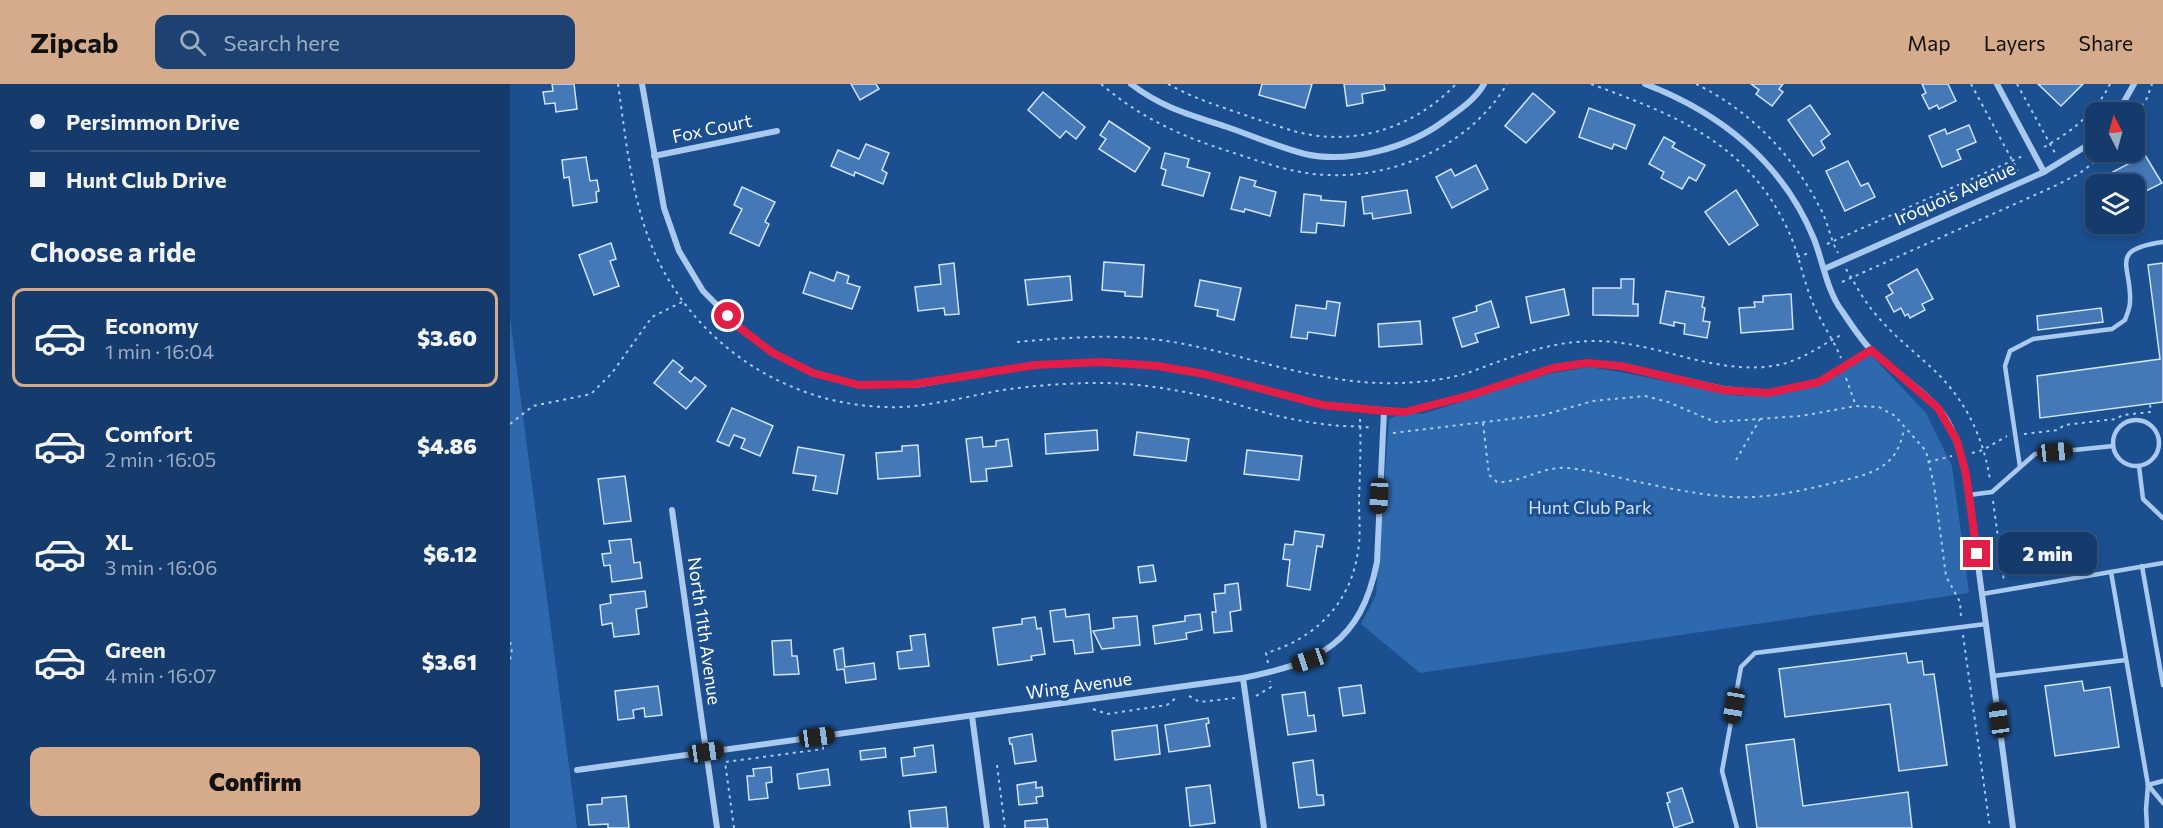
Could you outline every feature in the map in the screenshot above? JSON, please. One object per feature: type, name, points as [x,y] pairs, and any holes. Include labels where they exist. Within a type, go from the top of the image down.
[{"type":"street","points":[[642,84],[664,208],[679,251],[703,291],[740,328],[773,353],[813,373],[859,385],[914,384],[1035,365],[1113,363],[1158,366],[1204,374],[1323,405],[1405,412],[1471,395],[1553,368],[1587,363],[1621,366],[1723,390],[1768,393],[1819,382],[1871,350]]},
{"type":"street","points":[[1131,84],[1149,98],[1179,112],[1274,145],[1307,155],[1345,156],[1379,152],[1409,141],[1434,128],[1459,110],[1485,84]]},
{"type":"street","points":[[1645,84],[1667,92],[1726,126],[1751,147],[1778,175],[1796,200],[1840,309],[1871,350],[1938,408],[1957,441],[1969,495],[2013,828]]},
{"type":"street","points":[[1997,84],[2044,172]]},
{"type":"street","points":[[2124,102],[2134,84]]},
{"type":"street","name":"Fox Court","points":[[654,156],[777,131]]},
{"type":"street","name":"Iroquois Avenue","points":[[1824,269],[2044,172],[2085,147]]},
{"type":"street","name":"Wing Avenue","points":[[577,770],[1243,678],[1270,673],[1309,660],[1330,648],[1348,630],[1364,609],[1373,585],[1377,562],[1384,411]]},
{"type":"street","name":"North 11th Avenue","points":[[672,510],[717,828]]},
{"type":"street","points":[[1243,678],[1264,828]]},
{"type":"street","points":[[972,716],[987,828]]},
{"type":"lane","points":[[2020,467],[2005,366],[2010,351],[2033,339],[2112,329],[2125,320],[2130,302],[2125,264],[2130,253],[2144,245],[2163,242]]},
{"type":"lane","points":[[2136,420],[2150,425],[2156,431],[2159,445],[2153,459],[2139,466],[2125,464],[2115,453],[2113,446],[2116,431],[2128,421],[2136,420]]},
{"type":"lane","points":[[1969,495],[1992,492],[2036,454],[2113,446]]},
{"type":"lane","points":[[2139,466],[2143,499],[2163,518]]},
{"type":"lane","points":[[1982,594],[2163,563]]},
{"type":"lane","points":[[2142,566],[2163,686]]},
{"type":"lane","points":[[2111,572],[2148,785],[2147,828]]},
{"type":"lane","points":[[1737,828],[1722,771],[1741,667],[1755,653],[1986,624]]},
{"type":"lane","points":[[1993,676],[2126,660]]},
{"type":"lane","points":[[2148,785],[2163,781]]},
{"type":"lane","points":[[2148,785],[2163,803]]},
{"type":"path","points":[[1101,84],[1135,111],[1187,137],[1274,166],[1298,172],[1334,175],[1379,172],[1401,166],[1440,148],[1464,132],[1485,113],[1507,84]]},
{"type":"path","points":[[1168,84],[1200,99],[1258,119],[1298,132],[1328,137],[1376,132],[1405,122],[1428,109],[1456,84]]},
{"type":"path","points":[[1592,84],[1695,127],[1733,155],[1762,188],[1788,230],[1814,307],[1833,339],[1856,406]]},
{"type":"path","points":[[1971,84],[2018,171]]},
{"type":"path","points":[[2018,84],[2055,153]]},
{"type":"path","points":[[1796,258],[2050,144],[2067,134],[2088,115],[2110,84]]},
{"type":"path","points":[[2145,102],[2152,84]]},
{"type":"path","points":[[1842,282],[2057,185],[2080,173],[2094,162]]},
{"type":"path","points":[[510,424],[533,406],[591,394],[612,373],[652,317],[681,302]]},
{"type":"path","points":[[1017,342],[1077,336],[1148,339],[1213,350],[1309,375],[1401,383],[1472,372],[1538,348],[1575,342],[1616,342],[1738,367],[1778,365],[1797,360],[1843,334]]},
{"type":"path","points":[[1928,462],[1947,456],[1978,452],[2005,436],[2058,430],[2064,425],[2151,412],[2150,404]]},
{"type":"path","points":[[1089,707],[1107,714],[1167,705],[1183,694],[1200,702],[1224,698],[1246,698],[1271,687],[1266,653],[1304,638],[1339,604],[1350,585],[1359,550],[1359,409]]},
{"type":"path","points":[[1736,460],[1760,419]]},
{"type":"path","points":[[1483,423],[1489,475],[1497,482],[1514,481],[1544,471],[1564,468],[1602,473],[1676,489],[1746,498],[1804,491],[1869,475],[1881,468],[1896,453],[1900,447],[1905,426]]},
{"type":"path","points":[[1960,602],[1990,828]]},
{"type":"path","points":[[510,642],[512,649],[510,660]]},
{"type":"path","points":[[734,828],[725,762],[823,749],[822,742]]},
{"type":"path","points":[[997,765],[1005,828]]},
{"type":"green space","points":[[510,317],[570,774],[577,828],[510,828]]},
{"type":"green space","name":"Hunt Club Park","points":[[1871,355],[1926,413],[1952,466],[1969,593],[1420,673],[1361,624],[1376,595],[1389,419],[1405,412],[1423,414],[1548,374],[1589,367],[1739,396],[1792,392]]},
{"type":"building","points":[[552,84],[574,84],[577,109],[556,112],[555,103],[545,104],[543,92],[553,91]]},
{"type":"building","points":[[851,84],[876,84],[879,89],[860,100]]},
{"type":"building","points":[[1262,84],[1312,84],[1305,108],[1259,95]]},
{"type":"building","points":[[1344,84],[1384,84],[1385,90],[1362,94],[1363,103],[1347,106]]},
{"type":"building","points":[[1751,84],[1783,84],[1779,89],[1783,92],[1772,106],[1756,94],[1759,90]]},
{"type":"building","points":[[1922,84],[1948,84],[1956,101],[1939,109],[1937,105],[1929,109],[1922,95],[1926,93]]},
{"type":"building","points":[[2038,84],[2083,84],[2061,106]]},
{"type":"building","points":[[1043,92],[1085,127],[1076,139],[1066,131],[1060,138],[1028,110]]},
{"type":"building","points":[[1533,93],[1555,112],[1526,143],[1505,126]]},
{"type":"building","points":[[1810,105],[1830,134],[1821,141],[1825,148],[1813,156],[1788,120]]},
{"type":"building","points":[[1589,108],[1635,125],[1626,149],[1614,144],[1612,149],[1579,137]]},
{"type":"building","points":[[1109,121],[1150,148],[1135,172],[1099,149],[1106,139],[1100,135]]},
{"type":"building","points":[[1969,125],[1976,142],[1957,150],[1961,159],[1942,167],[1929,136],[1945,129],[1947,134]]},
{"type":"building","points":[[1664,137],[1675,143],[1672,147],[1705,165],[1696,181],[1689,177],[1682,189],[1661,178],[1664,172],[1649,164]]},
{"type":"building","points":[[866,144],[889,153],[882,170],[887,173],[883,184],[855,172],[854,176],[831,166],[838,150],[859,159]]},
{"type":"building","points":[[1165,153],[1189,159],[1187,167],[1210,173],[1203,196],[1162,185],[1166,170],[1161,168]]},
{"type":"building","points":[[2145,155],[2162,183],[2145,192],[2145,174],[2109,174],[2132,162],[2145,162]]},
{"type":"building","points":[[586,157],[590,181],[597,180],[599,191],[596,192],[597,202],[573,206],[569,177],[564,178],[562,160]]},
{"type":"building","points":[[1848,161],[1861,186],[1868,183],[1875,197],[1845,211],[1826,171]]},
{"type":"building","points":[[1476,165],[1488,189],[1452,208],[1436,177],[1451,169],[1455,176]]},
{"type":"building","points":[[1240,177],[1256,181],[1254,186],[1276,192],[1270,216],[1245,209],[1244,212],[1231,209]]},
{"type":"building","points":[[742,187],[775,202],[765,222],[769,224],[759,246],[730,233],[742,209],[734,205]]},
{"type":"building","points":[[1407,190],[1411,213],[1373,219],[1372,213],[1364,214],[1362,197]]},
{"type":"building","points":[[1736,190],[1758,225],[1729,245],[1705,212]]},
{"type":"building","points":[[1304,194],[1321,196],[1321,200],[1346,202],[1344,226],[1317,223],[1316,233],[1301,232]]},
{"type":"building","points":[[611,243],[616,259],[610,261],[619,286],[594,295],[579,255]]},
{"type":"building","points":[[1104,262],[1144,265],[1142,297],[1125,296],[1125,292],[1102,290]]},
{"type":"building","points":[[954,263],[959,314],[945,315],[944,308],[918,311],[915,287],[941,284],[939,265]]},
{"type":"building","points":[[2163,263],[2163,402],[2040,418],[2037,376],[2160,359],[2148,265]]},
{"type":"building","points":[[1917,269],[1933,299],[1922,304],[1925,310],[1910,318],[1908,314],[1905,316],[1901,308],[1894,312],[1886,297],[1893,293],[1888,285]]},
{"type":"building","points":[[810,272],[834,281],[837,272],[849,276],[847,283],[860,287],[852,309],[803,293]]},
{"type":"building","points":[[1070,276],[1072,300],[1028,305],[1025,280]]},
{"type":"building","points":[[1621,279],[1634,279],[1633,304],[1638,304],[1638,316],[1593,315],[1593,288],[1621,288]]},
{"type":"building","points":[[1200,280],[1241,288],[1234,320],[1217,316],[1218,310],[1195,306]]},
{"type":"building","points":[[1564,289],[1569,315],[1531,323],[1526,297]]},
{"type":"building","points":[[1666,291],[1704,297],[1703,321],[1710,322],[1707,338],[1684,334],[1685,324],[1674,322],[1674,326],[1660,323]]},
{"type":"building","points":[[1791,294],[1793,329],[1741,333],[1739,308],[1755,307],[1754,302],[1763,302],[1763,296]]},
{"type":"building","points":[[1327,301],[1340,303],[1335,336],[1308,332],[1307,339],[1291,337],[1296,305],[1326,309]]},
{"type":"building","points":[[1491,301],[1499,327],[1475,334],[1478,342],[1462,347],[1453,318],[1477,311],[1476,306]]},
{"type":"building","points":[[2101,308],[2103,322],[2038,330],[2037,316]]},
{"type":"building","points":[[1420,321],[1422,344],[1379,347],[1378,324]]},
{"type":"building","points":[[673,360],[683,368],[679,372],[691,382],[695,377],[706,386],[686,409],[654,383]]},
{"type":"building","points":[[732,408],[773,426],[760,456],[741,448],[745,439],[734,435],[729,446],[717,441]]},
{"type":"building","points":[[1097,430],[1098,450],[1046,454],[1045,434]]},
{"type":"building","points":[[1137,432],[1189,439],[1186,461],[1134,455]]},
{"type":"building","points":[[982,437],[983,447],[996,446],[996,441],[1008,439],[1012,466],[986,469],[987,481],[971,482],[966,439]]},
{"type":"building","points":[[918,445],[920,476],[878,479],[876,453],[902,451],[902,446]]},
{"type":"building","points":[[798,447],[844,455],[837,494],[813,490],[816,476],[793,473]]},
{"type":"building","points":[[1247,450],[1302,456],[1299,480],[1244,474]]},
{"type":"building","points":[[625,476],[631,521],[604,524],[598,479]]},
{"type":"building","points":[[1295,531],[1324,535],[1322,547],[1317,546],[1310,590],[1287,586],[1290,560],[1283,559],[1285,544],[1293,545]]},
{"type":"building","points":[[631,539],[634,563],[640,562],[642,578],[612,582],[610,565],[604,566],[602,554],[611,553],[609,541]]},
{"type":"building","points":[[1153,565],[1156,581],[1140,583],[1138,567]]},
{"type":"building","points":[[1238,583],[1241,610],[1230,612],[1232,631],[1214,633],[1212,612],[1216,612],[1214,594],[1225,593],[1225,585]]},
{"type":"building","points":[[645,591],[647,607],[636,609],[639,634],[614,637],[612,623],[602,625],[600,605],[611,603],[610,595]]},
{"type":"building","points":[[1065,609],[1066,617],[1089,614],[1093,652],[1075,654],[1073,640],[1054,642],[1050,611]]},
{"type":"building","points":[[1200,614],[1202,630],[1186,633],[1187,639],[1155,644],[1153,626],[1185,621],[1185,616]]},
{"type":"building","points":[[1137,616],[1140,645],[1102,649],[1093,631],[1114,628],[1113,618]]},
{"type":"building","points":[[1035,617],[1037,629],[1041,628],[1045,654],[1031,656],[1032,660],[998,665],[993,628],[1022,624],[1022,619]]},
{"type":"building","points":[[925,634],[929,666],[899,669],[897,652],[912,650],[910,636]]},
{"type":"building","points":[[791,640],[792,656],[797,656],[799,674],[774,675],[772,641]]},
{"type":"building","points":[[843,648],[845,667],[874,663],[876,679],[846,683],[844,669],[837,670],[834,650]]},
{"type":"building","points":[[1906,653],[1908,663],[1922,661],[1924,675],[1934,674],[1947,765],[1899,771],[1890,704],[1785,717],[1779,669]]},
{"type":"building","points":[[2082,681],[2084,691],[2110,687],[2119,747],[2055,756],[2045,686]]},
{"type":"building","points":[[1361,685],[1365,713],[1343,716],[1339,688]]},
{"type":"building","points":[[658,686],[662,715],[645,717],[644,708],[633,710],[634,718],[618,720],[615,691]]},
{"type":"building","points":[[1305,692],[1308,716],[1314,715],[1316,731],[1288,735],[1282,695]]},
{"type":"building","points":[[1208,718],[1209,723],[1206,724],[1210,746],[1169,752],[1165,725]]},
{"type":"building","points":[[1157,725],[1160,754],[1115,760],[1112,731]]},
{"type":"building","points":[[1032,734],[1036,761],[1015,764],[1009,738]]},
{"type":"building","points":[[1794,739],[1803,806],[1908,792],[1912,828],[1757,828],[1746,745]]},
{"type":"building","points":[[933,745],[936,772],[903,776],[901,758],[915,756],[914,748]]},
{"type":"building","points":[[885,748],[886,757],[861,760],[860,751]]},
{"type":"building","points":[[1313,760],[1317,795],[1323,795],[1324,805],[1299,808],[1293,763]]},
{"type":"building","points":[[771,767],[772,782],[766,783],[768,798],[749,800],[747,776],[754,776],[753,769]]},
{"type":"building","points":[[828,769],[830,785],[799,789],[797,774]]},
{"type":"building","points":[[1036,782],[1036,788],[1042,787],[1043,796],[1036,797],[1037,803],[1019,805],[1017,785]]},
{"type":"building","points":[[1210,785],[1215,823],[1190,826],[1186,788]]},
{"type":"building","points":[[1682,788],[1693,822],[1674,828],[1667,803],[1670,802],[1667,793]]},
{"type":"building","points":[[626,796],[629,828],[608,828],[608,824],[589,825],[587,805],[602,804],[602,798]]},
{"type":"building","points":[[946,807],[948,828],[911,828],[909,811]]},
{"type":"building","points":[[1047,819],[1048,828],[1025,828],[1025,821]]},
{"type":"route","points":[[728,316],[773,353],[813,373],[859,385],[914,384],[1035,365],[1101,362],[1158,366],[1204,374],[1323,405],[1405,412],[1471,395],[1553,368],[1587,363],[1621,366],[1723,390],[1768,393],[1819,382],[1871,350],[1938,408],[1957,441],[1966,474],[1977,554]]}]
